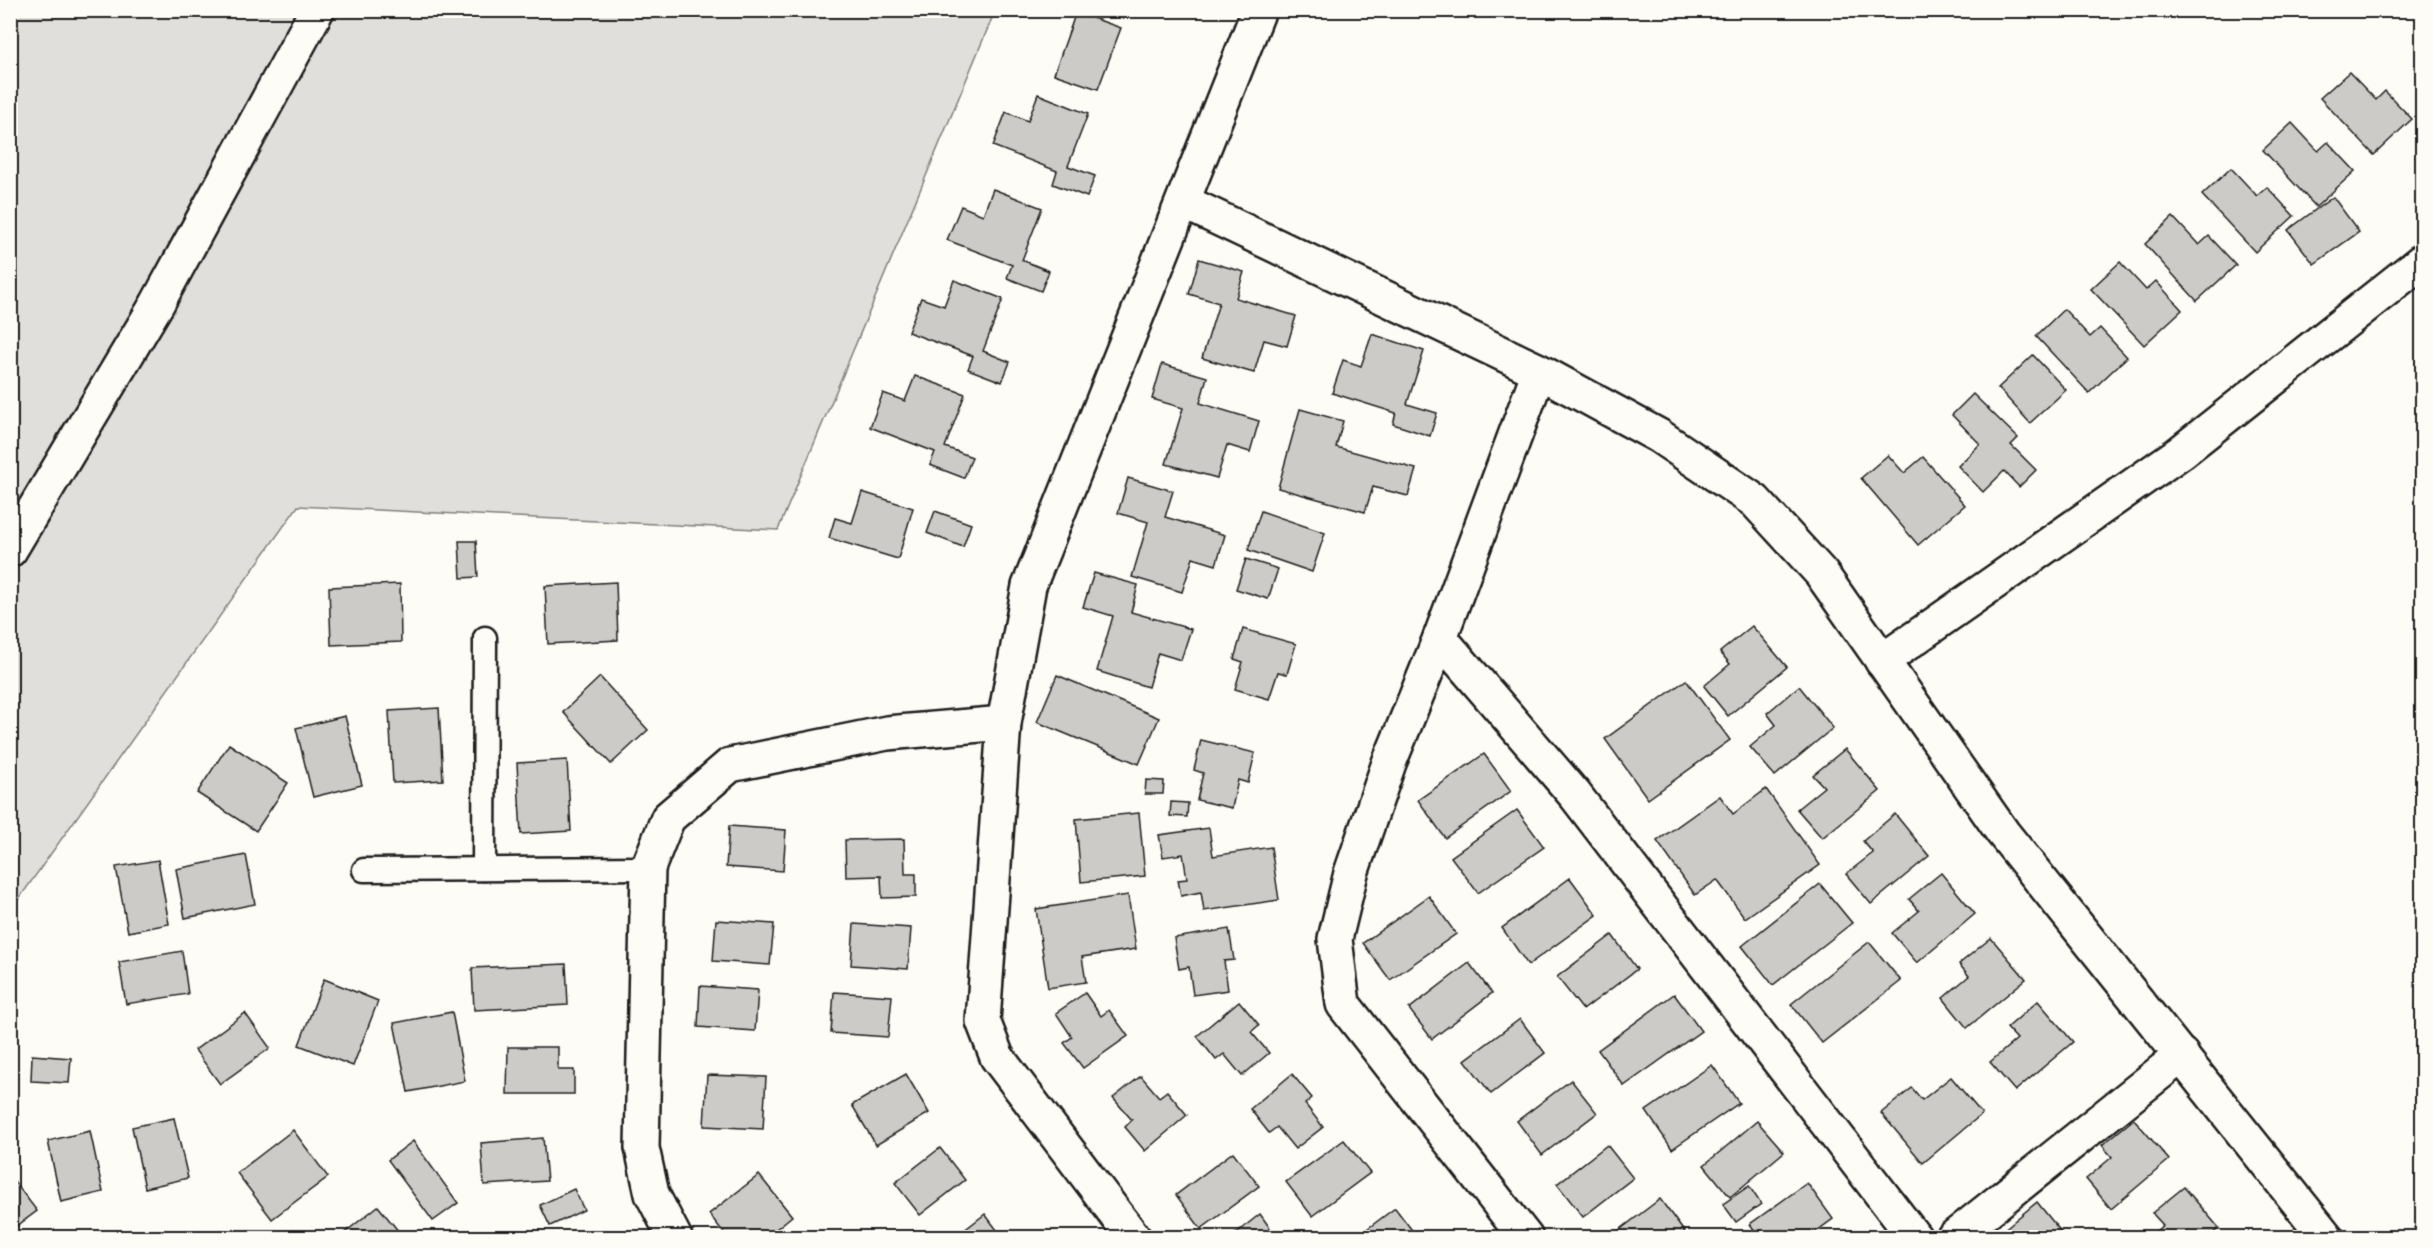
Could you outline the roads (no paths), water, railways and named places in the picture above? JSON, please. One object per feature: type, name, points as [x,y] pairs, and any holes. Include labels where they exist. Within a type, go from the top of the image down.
[{"type":"street","points":[[10,550],[157,304],[317,10]]},
{"type":"street","points":[[1134,1238],[997,1057],[984,1021],[1004,723],[1029,586],[1259,10]]},
{"type":"street","points":[[1184,202],[1539,371],[1659,436],[1755,501],[1821,573],[2003,833],[2327,1238]]},
{"type":"street","points":[[1882,661],[2181,452],[2422,261]]},
{"type":"street","points":[[1526,1238],[1343,1004],[1335,939],[1351,873],[1389,763],[1440,638],[1539,371]]},
{"type":"street","points":[[1440,638],[1575,795],[1915,1238]]},
{"type":"street","points":[[675,1238],[652,1194],[642,1148],[648,868],[668,818],[730,765],[887,733],[1004,723]]},
{"type":"street","points":[[1953,1238],[2182,1055]]},
{"type":"lane","points":[[484,869],[485,638]]},
{"type":"lane","points":[[364,870],[648,868]]}]
